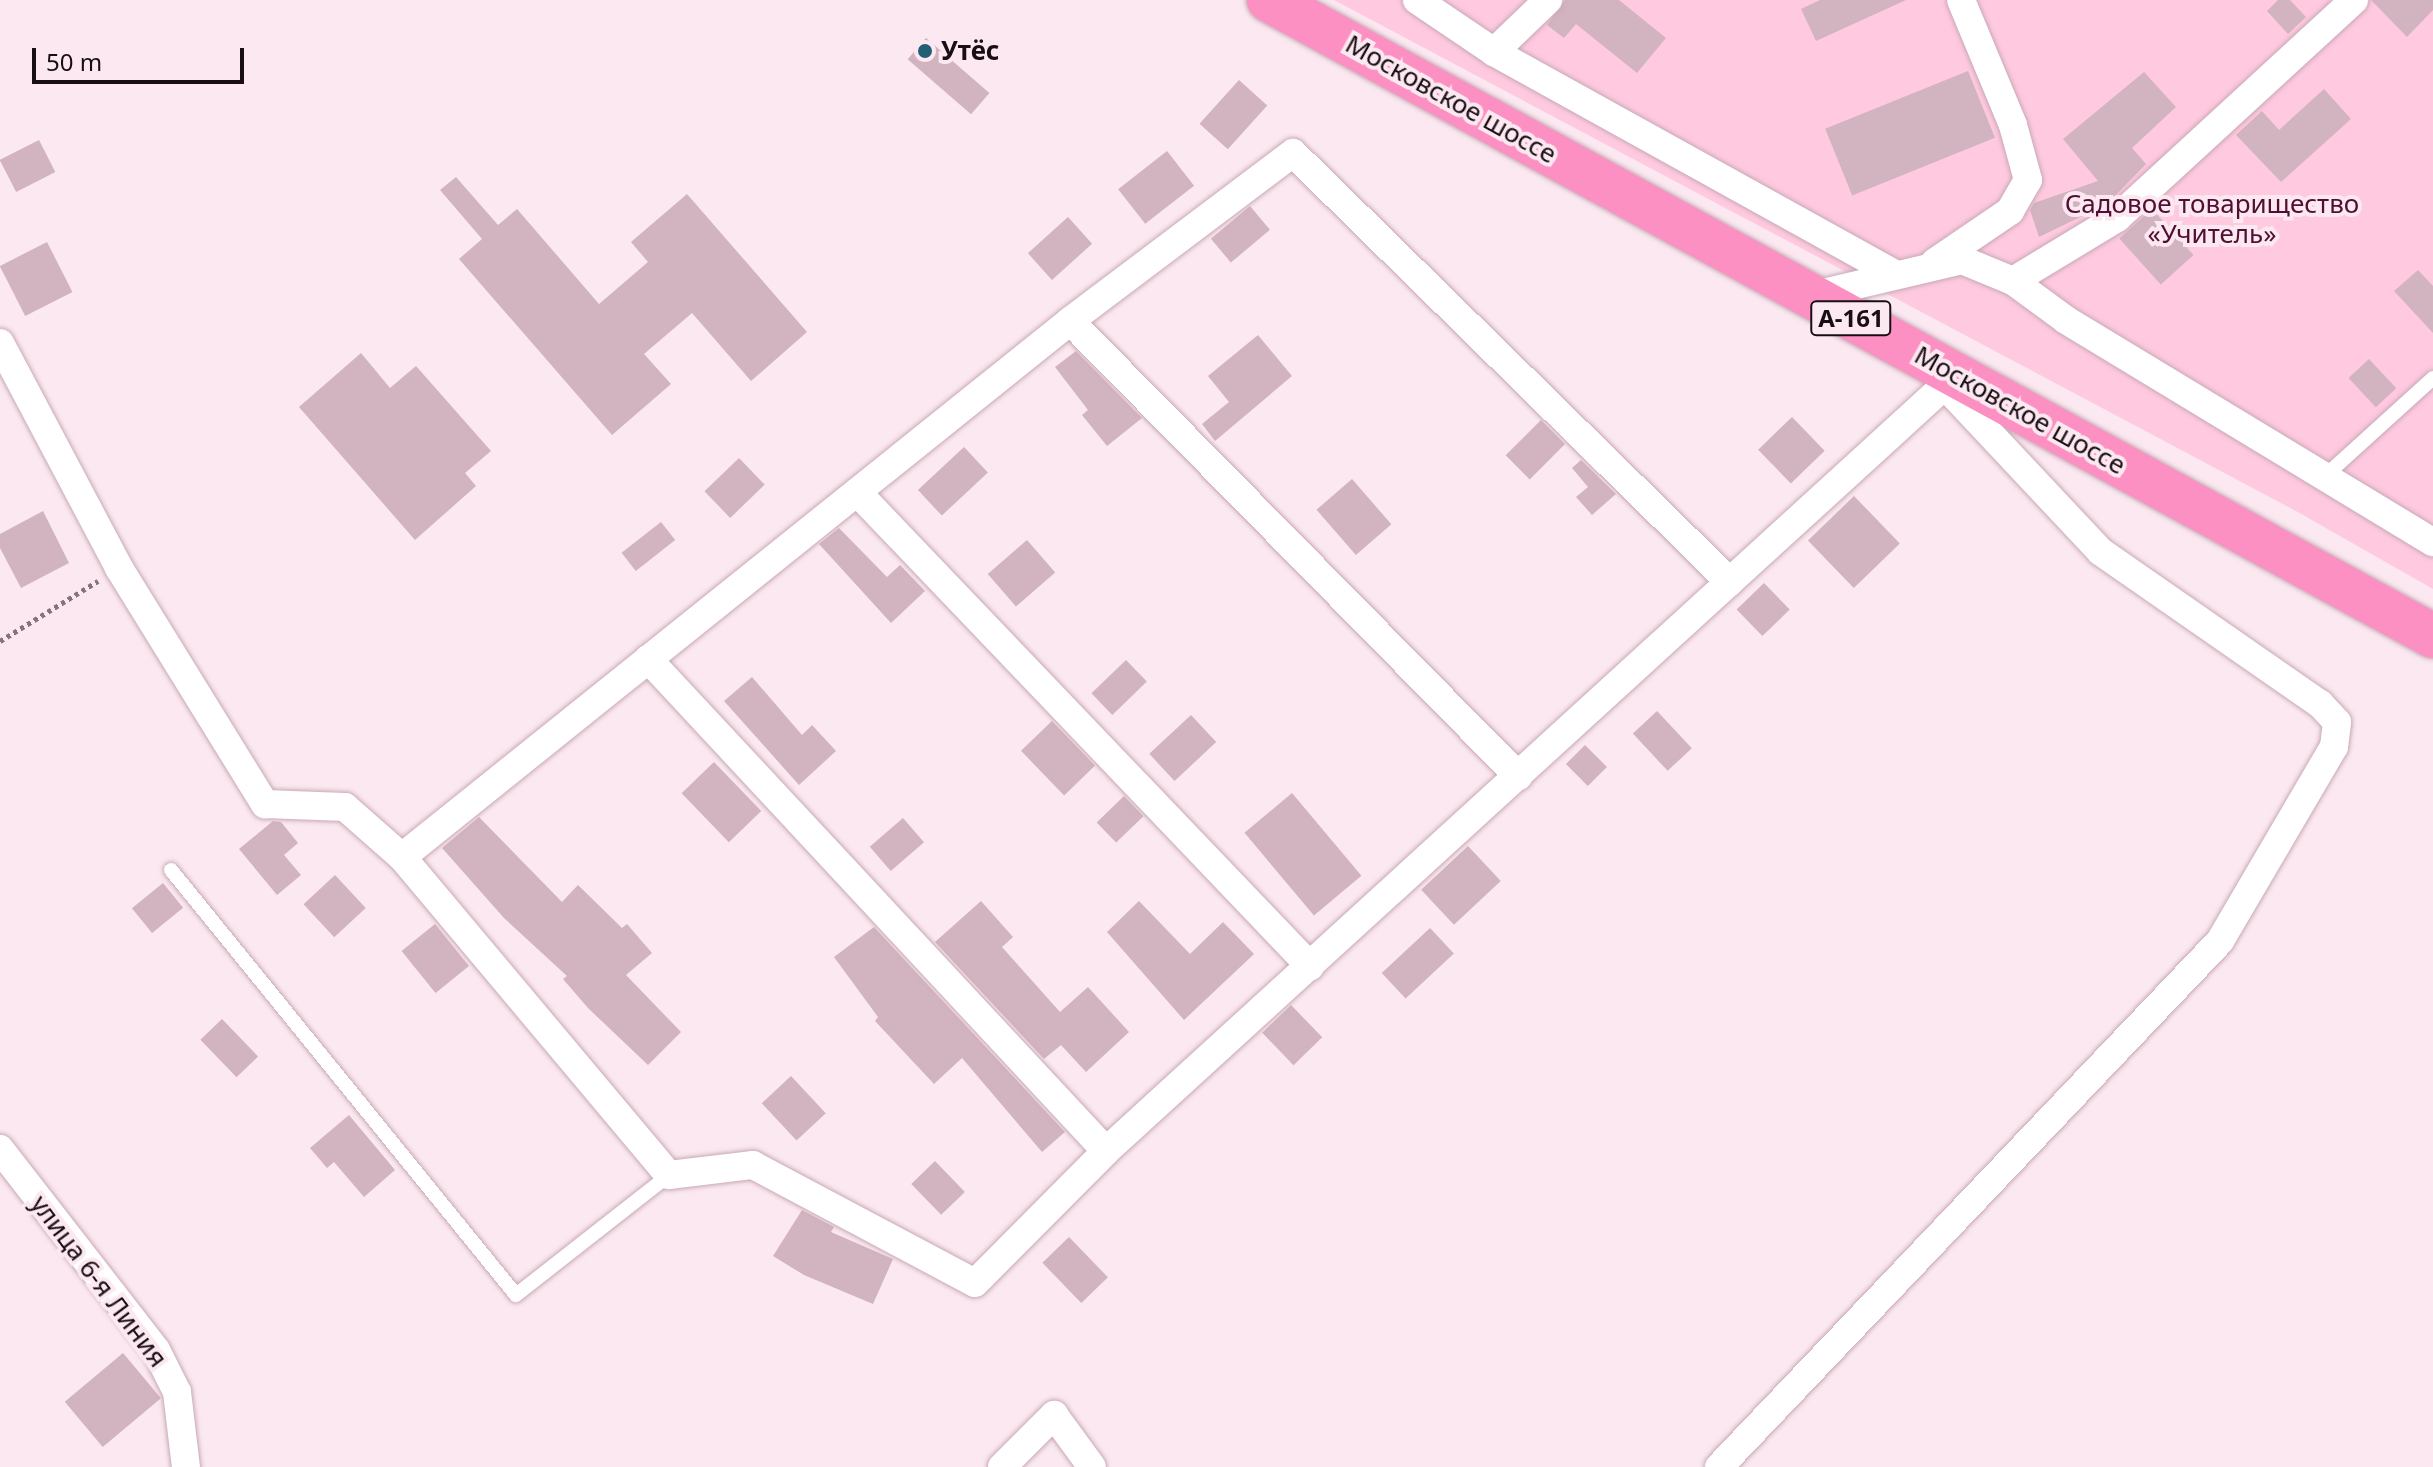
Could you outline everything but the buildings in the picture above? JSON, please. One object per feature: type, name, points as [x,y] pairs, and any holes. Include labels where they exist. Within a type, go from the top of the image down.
[{"type":"highway","name":"Московское шоссе","points":[[1269,0],[1810,296],[1951,381],[2433,636]]},
{"type":"street","points":[[1417,0],[1494,52],[1894,274]]},
{"type":"street","points":[[1494,52],[1548,0]]},
{"type":"street","points":[[1933,263],[2010,211],[2028,180],[2013,125],[1961,0]]},
{"type":"street","points":[[2013,281],[2117,218],[2354,0]]},
{"type":"street","points":[[402,857],[1070,321],[1293,153],[1730,582]]},
{"type":"street","points":[[1810,296],[1933,263],[1962,260],[2013,281],[2066,320],[2433,542]]},
{"type":"street","points":[[1070,321],[1518,776]]},
{"type":"street","points":[[0,343],[119,568],[265,804],[345,807],[402,857],[669,1175],[753,1165],[975,1283],[1106,1151],[1951,381],[2101,552],[2320,704],[2337,722],[2334,747],[2220,941],[1719,1467]]},
{"type":"street","points":[[857,492],[1310,966]]},
{"type":"street","points":[[648,659],[1106,1151]]},
{"type":"street","name":"улица 6-я Линия","points":[[0,1149],[156,1350],[177,1392],[186,1467]]},
{"type":"street","points":[[1002,1467],[1054,1415],[1092,1467]]},
{"type":"lane","points":[[2325,476],[2433,378]]},
{"type":"lane","points":[[171,870],[516,1295],[669,1175]]},
{"type":"path","points":[[0,641],[119,568]]},
{"type":"green space","name":"Садовое товарищество «Учитель»","points":[[1334,0],[2433,0],[2433,589],[2296,511]]},
{"type":"place","name":"Утёс","points":[[925,51]]}]
